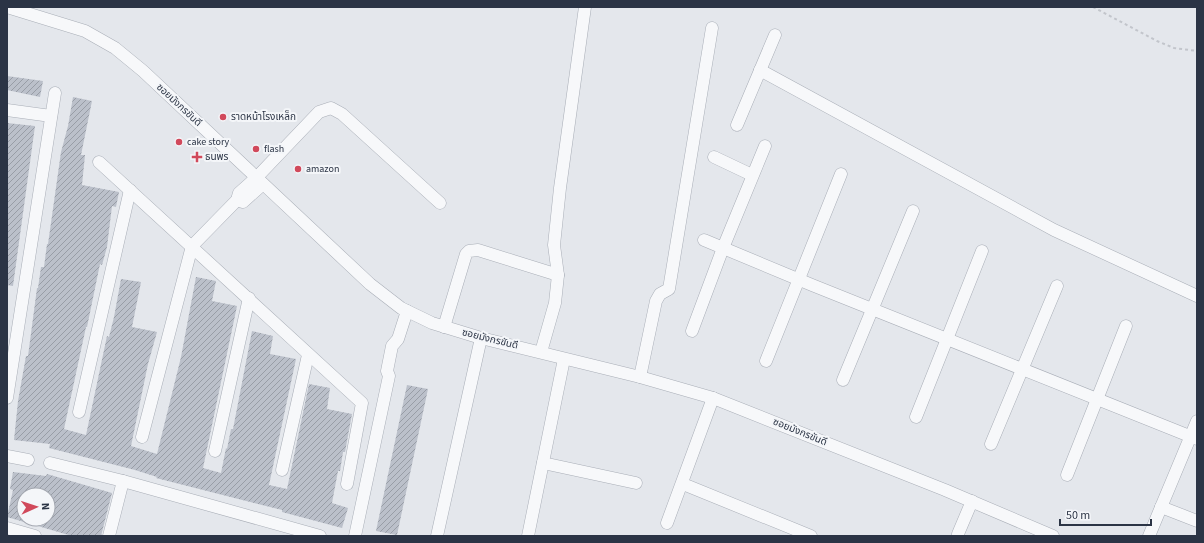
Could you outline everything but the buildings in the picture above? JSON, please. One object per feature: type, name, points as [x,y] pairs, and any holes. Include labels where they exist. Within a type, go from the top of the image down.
[{"type":"street","name":"ซอยมังกรขันดี","points":[[7,7],[85,31],[115,48],[143,71],[370,284],[407,311],[444,327],[481,338],[640,377],[713,398],[972,501],[1054,536]]},
{"type":"street","points":[[541,352],[555,303],[558,275],[554,245],[559,195],[585,7]]},
{"type":"street","points":[[640,377],[656,301],[660,294],[670,289],[712,28]]},
{"type":"street","points":[[737,125],[775,35]]},
{"type":"street","points":[[760,70],[1054,230],[1197,296]]},
{"type":"street","points":[[7,398],[55,93]]},
{"type":"street","points":[[142,437],[192,246],[237,200],[244,202],[319,112],[331,108],[342,114],[440,202]]},
{"type":"street","points":[[7,110],[51,116]]},
{"type":"street","points":[[692,331],[723,248],[765,146]]},
{"type":"street","points":[[714,156],[752,175]]},
{"type":"street","points":[[99,162],[362,403],[346,484]]},
{"type":"street","points":[[766,361],[797,279],[841,174]]},
{"type":"street","points":[[79,412],[130,190]]},
{"type":"street","points":[[843,380],[874,309],[913,211]]},
{"type":"street","points":[[704,240],[797,279],[1193,438]]},
{"type":"street","points":[[444,327],[466,254],[469,251],[478,250],[558,275]]},
{"type":"street","points":[[916,417],[982,251]]},
{"type":"street","points":[[991,444],[1021,369],[1058,286]]},
{"type":"street","points":[[215,451],[249,298]]},
{"type":"street","points":[[355,536],[389,376],[387,371],[392,346],[398,339],[407,311]]},
{"type":"street","points":[[1066,475],[1126,326]]},
{"type":"street","points":[[437,536],[481,338]]},
{"type":"street","points":[[282,470],[308,355]]},
{"type":"street","points":[[528,536],[564,359]]},
{"type":"street","points":[[667,523],[713,398]]},
{"type":"street","points":[[1149,536],[1193,438],[1197,421]]},
{"type":"street","points":[[7,456],[28,460]]},
{"type":"street","points":[[50,463],[123,481],[320,536]]},
{"type":"street","points":[[543,463],[636,483]]},
{"type":"street","points":[[109,536],[123,481]]},
{"type":"street","points":[[682,484],[811,536]]},
{"type":"street","points":[[958,534],[972,501]]},
{"type":"street","points":[[1161,507],[1197,521]]},
{"type":"street","points":[[7,528],[35,536]]},
{"type":"path","points":[[1092,7],[1157,41],[1174,48],[1197,51]]},
{"type":"place","name":"ราดหน้าโรงเหล็ก","points":[[223,117]]},
{"type":"place","name":"cake story","points":[[179,142]]},
{"type":"place","name":"flash","points":[[256,149]]},
{"type":"place","name":"ธนพร","points":[[197,157]]},
{"type":"place","name":"amazon","points":[[298,169]]}]
